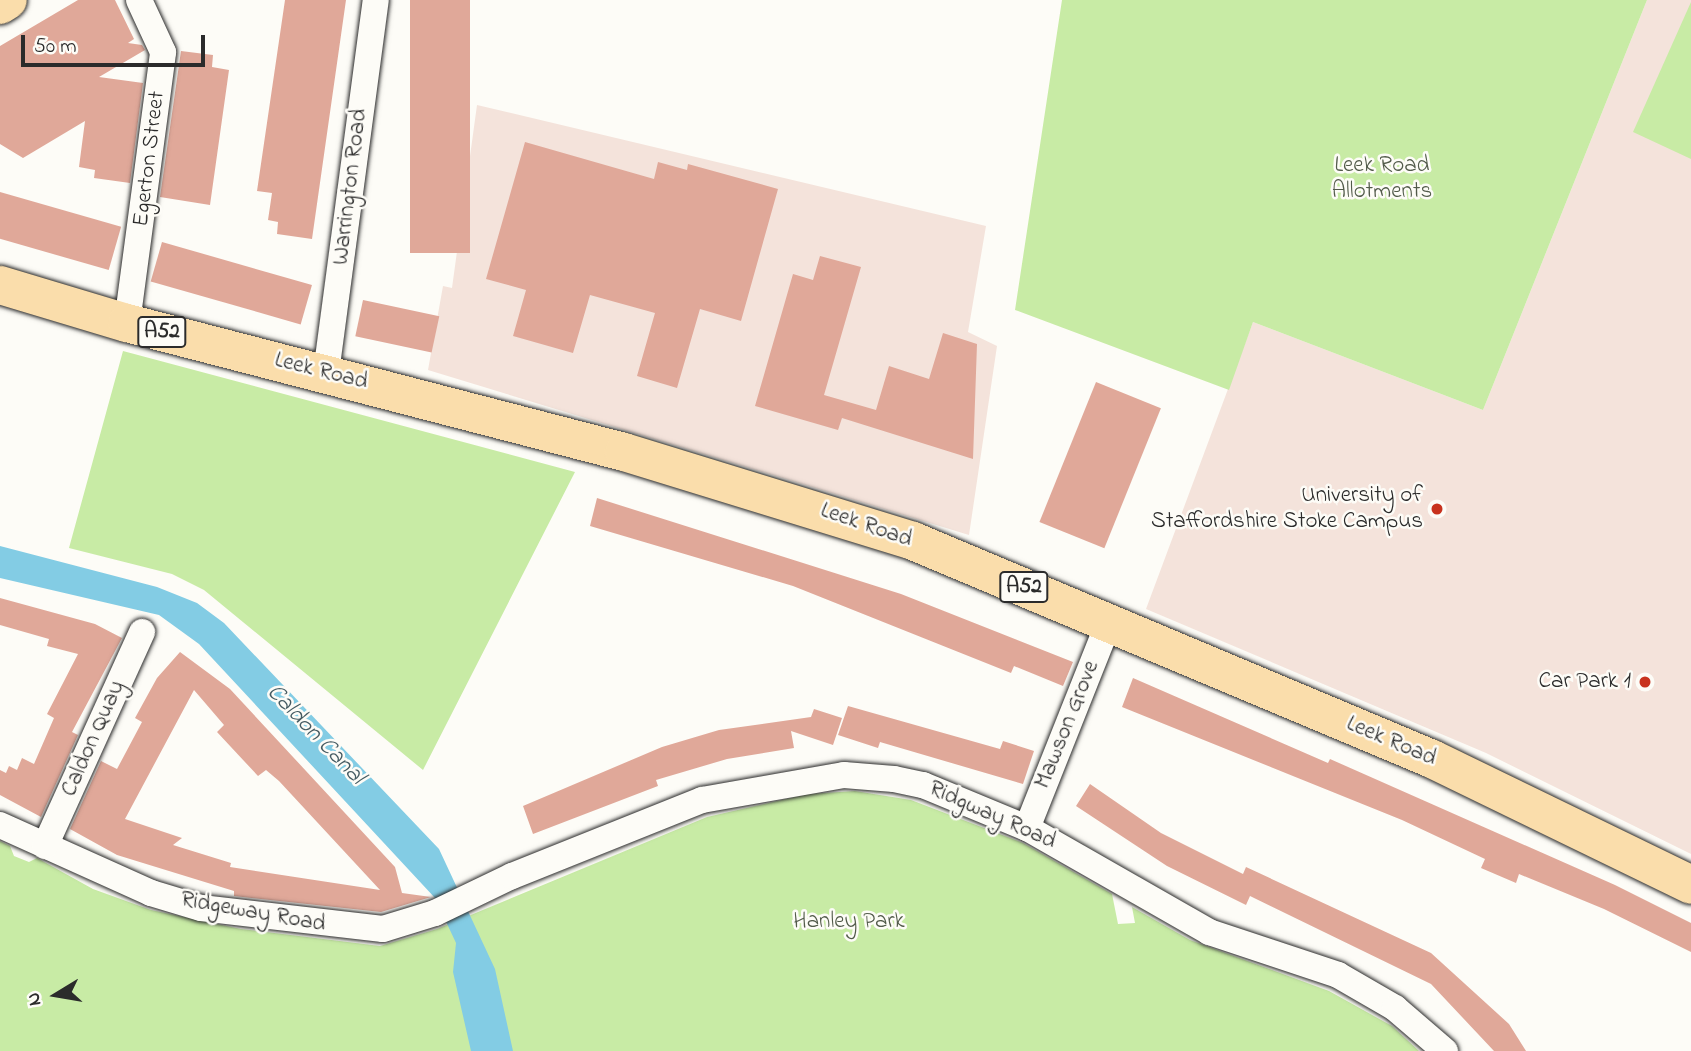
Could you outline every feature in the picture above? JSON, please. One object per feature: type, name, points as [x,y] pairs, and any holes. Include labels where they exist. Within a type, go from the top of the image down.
[{"type":"main road","points":[[0,5],[8,0]]},
{"type":"main road","name":"Leek Road","points":[[0,285],[127,323],[326,373],[767,493],[913,541],[1432,759],[1691,885]]},
{"type":"street","name":"Egerton Street","points":[[127,323],[163,52],[139,0]]},
{"type":"street","name":"Warrington Road","points":[[326,373],[376,0]]},
{"type":"street","name":"Mawson Grove","points":[[1027,828],[1109,622]]},
{"type":"street","name":"Caldon Quay","points":[[45,846],[142,632]]},
{"type":"street","name":"Ridgway Road","points":[[435,913],[503,880],[702,800],[844,775],[923,785],[1027,828],[1209,932],[1338,975],[1395,1008],[1445,1051]]},
{"type":"street","name":"Ridgeway Road","points":[[0,824],[151,893],[250,917],[383,929],[435,913]]},
{"type":"shaded area","name":"University of Staffordshire Stoke Campus","points":[[1647,0],[1691,0],[1691,854],[1486,753],[1146,609],[1253,322],[1483,410]]},
{"type":"shaded area","points":[[477,105],[986,226],[968,332],[997,346],[969,535],[428,370],[443,286],[452,288]]},
{"type":"green space","name":"Leek Road Allotments","points":[[1062,0],[1647,0],[1483,410],[1253,322],[1229,390],[1015,310]]},
{"type":"green space","points":[[1691,2],[1691,159],[1633,132]]},
{"type":"green space","points":[[123,351],[575,472],[423,770],[204,590],[172,574],[69,548]]},
{"type":"green space","name":"Hanley Park","points":[[855,791],[911,800],[1023,843],[1112,894],[1118,924],[1135,923],[1132,907],[1190,940],[1329,991],[1392,1026],[1419,1051],[0,1051],[0,841],[10,846],[14,856],[29,862],[37,858],[93,889],[151,910],[241,929],[380,946],[437,929],[707,817],[808,794]]},
{"type":"water","name":"Caldon Canal","points":[[0,546],[157,587],[197,603],[224,623],[439,849],[495,969],[513,1051],[471,1051],[453,972],[456,943],[435,898],[199,644],[159,615],[0,578]]},
{"type":"building","points":[[78,0],[115,0],[134,39],[128,43],[142,45],[145,50],[99,77],[143,83],[130,183],[94,178],[95,170],[79,167],[85,121],[23,158],[0,144],[0,46]]},
{"type":"building","points":[[285,0],[346,0],[312,239],[277,234],[278,222],[268,220],[272,193],[257,191]]},
{"type":"building","points":[[410,0],[470,0],[470,253],[410,253]]},
{"type":"building","points":[[181,51],[213,55],[212,67],[229,70],[210,205],[160,197]]},
{"type":"building","points":[[525,142],[654,179],[658,162],[687,170],[688,164],[778,189],[741,321],[700,309],[677,388],[637,376],[655,313],[590,295],[573,353],[513,336],[526,290],[486,279]]},
{"type":"building","points":[[0,192],[121,227],[109,270],[0,239]]},
{"type":"building","points":[[162,242],[312,285],[301,324],[151,281]]},
{"type":"building","points":[[820,256],[861,267],[824,395],[876,410],[889,366],[929,379],[943,333],[977,344],[973,459],[842,418],[838,430],[755,406],[793,274],[813,280]]},
{"type":"building","points":[[363,300],[439,316],[432,352],[355,336]]},
{"type":"building","points":[[1096,382],[1161,408],[1104,548],[1039,522]]},
{"type":"building","points":[[597,498],[901,594],[1073,662],[1063,686],[1014,666],[1011,673],[793,586],[590,526]]},
{"type":"building","points":[[0,598],[95,624],[122,638],[72,732],[78,735],[41,817],[0,795],[0,770],[6,773],[9,766],[17,770],[22,758],[34,764],[54,718],[47,714],[78,654],[47,646],[49,639],[0,625]]},
{"type":"building","points":[[180,652],[230,689],[395,867],[402,893],[431,897],[381,912],[234,896],[234,891],[117,855],[70,829],[101,761],[117,769],[142,722],[135,718],[157,678]],"holes":[[[194,690],[224,725],[217,732],[258,776],[266,770],[279,781],[380,890],[230,867],[231,863],[173,845],[182,838],[125,819]]]},
{"type":"building","points":[[1133,678],[1328,763],[1330,759],[1615,885],[1691,923],[1691,952],[1604,909],[1519,874],[1516,883],[1481,868],[1485,859],[1402,820],[1122,707]]},
{"type":"building","points":[[848,706],[1000,749],[1003,741],[1034,751],[1023,784],[880,742],[878,748],[838,735]]},
{"type":"building","points":[[814,709],[842,718],[833,745],[791,731],[794,748],[727,759],[656,780],[658,786],[533,834],[523,806],[662,747],[719,730],[811,717]]},
{"type":"building","points":[[1090,784],[1161,833],[1243,874],[1246,867],[1431,953],[1509,1024],[1526,1051],[1494,1051],[1431,984],[1250,896],[1246,905],[1167,866],[1076,806]]},
{"type":"place","name":"University of Staffordshire Stoke Campus","points":[[1437,509]]},
{"type":"place","name":"Car Park 1","points":[[1645,682]]}]
